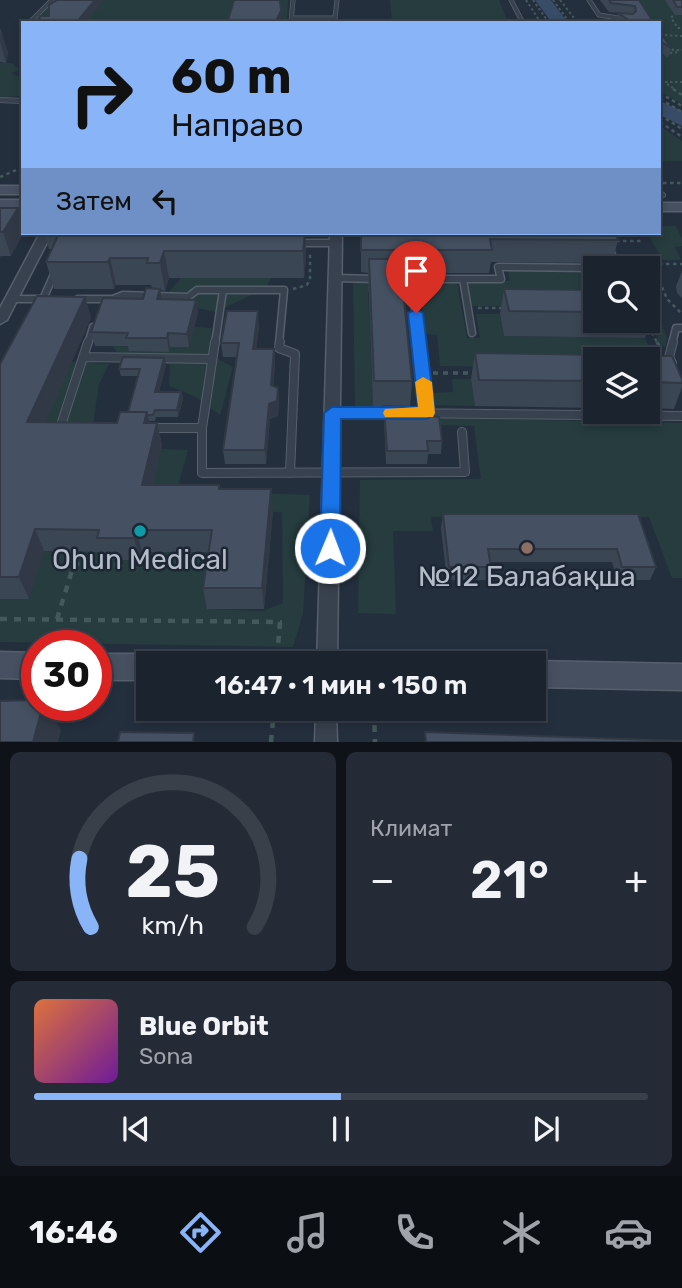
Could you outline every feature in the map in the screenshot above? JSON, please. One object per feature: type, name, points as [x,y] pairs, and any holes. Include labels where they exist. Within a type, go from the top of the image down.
[{"type":"street","points":[[0,190],[21,191]]},
{"type":"street","points":[[661,195],[682,195]]},
{"type":"street","points":[[661,196],[682,207]]},
{"type":"street","points":[[0,204],[21,204]]},
{"type":"street","points":[[0,320],[45,235]]},
{"type":"street","points":[[327,651],[336,238]]},
{"type":"street","points":[[0,665],[21,666]]},
{"type":"street","points":[[112,667],[136,667]]},
{"type":"street","points":[[546,674],[682,677]]},
{"type":"street","points":[[326,721],[326,742]]},
{"type":"lane","points":[[31,21],[52,0]]},
{"type":"lane","points":[[293,0],[292,20],[335,18],[337,0]]},
{"type":"lane","points":[[511,0],[522,21]]},
{"type":"lane","points":[[589,0],[599,15],[629,18]]},
{"type":"lane","points":[[0,100],[21,100]]},
{"type":"lane","points":[[284,243],[310,243],[336,238]]},
{"type":"lane","points":[[43,299],[60,262]]},
{"type":"lane","points":[[335,278],[501,279],[498,267],[583,268]]},
{"type":"lane","points":[[412,279],[427,413]]},
{"type":"lane","points":[[463,279],[472,334]]},
{"type":"lane","points":[[67,299],[103,299],[123,295],[188,297],[197,290],[284,290],[279,348],[295,354],[290,473]]},
{"type":"lane","points":[[223,290],[202,428],[202,472],[465,472],[462,432]]},
{"type":"lane","points":[[11,299],[55,299]]},
{"type":"lane","points":[[99,311],[103,299]]},
{"type":"lane","points":[[80,428],[66,428],[62,422],[95,322]]},
{"type":"lane","points":[[674,367],[669,357],[676,328],[682,328]]},
{"type":"lane","points":[[83,357],[212,359]]},
{"type":"lane","points":[[332,413],[682,416]]},
{"type":"lane","points":[[134,428],[202,428]]},
{"type":"path","points":[[526,0],[540,21]]},
{"type":"path","points":[[533,0],[549,21]]},
{"type":"path","points":[[552,0],[568,21]]},
{"type":"path","points":[[561,0],[577,21]]},
{"type":"path","points":[[682,14],[674,13],[671,18],[678,28],[682,28]]},
{"type":"path","points":[[661,35],[682,36]]},
{"type":"path","points":[[661,41],[673,50],[682,51]]},
{"type":"path","points":[[668,54],[673,50]]},
{"type":"path","points":[[661,54],[682,51]]},
{"type":"path","points":[[661,82],[682,82]]},
{"type":"path","points":[[665,82],[682,95]]},
{"type":"path","points":[[661,94],[682,106]]},
{"type":"path","points":[[661,100],[682,112]]},
{"type":"path","points":[[661,116],[682,129]]},
{"type":"path","points":[[661,123],[682,137]]},
{"type":"path","points":[[0,177],[21,168]]},
{"type":"path","points":[[661,194],[682,183]]},
{"type":"path","points":[[617,256],[610,240],[642,241]]},
{"type":"path","points":[[284,290],[307,285],[310,278],[310,243]]},
{"type":"path","points":[[660,264],[682,264]]},
{"type":"path","points":[[662,288],[667,299],[682,314]]},
{"type":"path","points":[[468,308],[506,308]]},
{"type":"path","points":[[651,333],[656,345],[669,357]]},
{"type":"path","points":[[422,373],[484,373]]},
{"type":"path","points":[[57,619],[74,564],[121,565],[122,560]]},
{"type":"path","points":[[0,619],[280,622],[278,646]]},
{"type":"path","points":[[271,742],[273,721]]},
{"type":"path","points":[[374,721],[375,742]]},
{"type":"green space","points":[[55,0],[288,0],[287,21],[33,21]]},
{"type":"green space","points":[[390,0],[499,0],[507,21],[392,21]]},
{"type":"green space","points":[[621,0],[682,0],[682,104],[661,92],[661,21],[644,21]]},
{"type":"green space","points":[[0,63],[11,63],[20,70],[11,73],[21,78],[20,96],[0,97]]},
{"type":"green space","points":[[661,127],[682,141],[682,161],[661,161]]},
{"type":"green space","points":[[661,226],[676,226],[682,238],[682,246],[675,247],[681,260],[663,260],[648,235],[661,235]]},
{"type":"green space","points":[[507,270],[583,270],[583,307],[472,306],[468,281],[510,281]]},
{"type":"green space","points":[[181,278],[271,278],[266,288],[216,312],[178,304],[164,298]]},
{"type":"green space","points":[[353,283],[407,283],[410,306],[368,292],[373,407],[355,407]]},
{"type":"green space","points":[[419,283],[457,283],[467,338],[480,338],[476,314],[500,314],[504,336],[645,338],[649,347],[583,347],[583,368],[440,366],[437,335],[425,334]]},
{"type":"green space","points":[[660,321],[667,337],[665,348],[655,333],[660,333]]},
{"type":"green space","points":[[194,327],[211,328],[214,357],[233,367],[220,415],[194,396],[169,386],[170,365],[117,352],[112,346],[189,347]]},
{"type":"green space","points":[[71,362],[109,364],[99,384],[91,438],[37,440]]},
{"type":"green space","points":[[452,379],[471,379],[475,406],[433,405],[432,393],[453,392]]},
{"type":"green space","points":[[428,418],[583,421],[583,424],[682,423],[682,578],[672,578],[649,517],[431,517],[433,531],[393,531],[396,614],[358,613],[360,480],[481,479],[474,426],[438,425]]},
{"type":"green space","points":[[161,449],[188,450],[176,493],[152,489]]},
{"type":"green space","points":[[256,493],[310,495],[303,614],[293,647],[112,644],[112,630],[21,630],[21,642],[0,642],[0,599],[29,599],[44,551],[106,552],[140,560],[142,552],[216,552],[208,609],[263,611],[283,603],[282,512],[241,511]]},
{"type":"building","points":[[57,0],[95,0],[78,21],[39,21],[40,16],[49,16],[49,5]]},
{"type":"building","points":[[234,0],[280,0],[281,11],[276,21],[228,21]]},
{"type":"building","points":[[609,0],[639,0],[653,21],[630,21],[618,13],[633,14],[636,11],[635,6],[611,3]]},
{"type":"building","points":[[673,0],[682,0],[682,7],[677,7]]},
{"type":"building","points":[[661,33],[671,48],[661,42]]},
{"type":"building","points":[[0,208],[18,208],[3,232],[0,232]]},
{"type":"building","points":[[58,235],[305,235],[303,251],[164,251],[160,263],[147,263],[148,258],[110,258],[108,262],[46,262]]},
{"type":"building","points":[[361,235],[616,235],[618,240],[490,239],[492,250],[361,250]]},
{"type":"building","points":[[369,259],[400,259],[412,381],[374,381]]},
{"type":"building","points":[[146,288],[160,289],[157,299],[196,300],[187,334],[168,333],[167,338],[126,338],[128,333],[91,332],[103,298],[143,299]]},
{"type":"building","points":[[504,289],[583,290],[583,312],[509,311]]},
{"type":"building","points":[[37,296],[85,297],[27,422],[117,423],[120,412],[147,412],[144,423],[157,423],[142,485],[219,485],[219,489],[271,489],[262,588],[203,588],[212,530],[136,530],[134,538],[97,538],[99,530],[35,529],[19,577],[0,577],[0,364]]},
{"type":"building","points":[[227,311],[258,311],[253,349],[274,349],[271,385],[278,388],[277,401],[269,404],[265,450],[223,450],[239,343],[221,343]]},
{"type":"building","points":[[475,353],[583,355],[583,381],[479,380]]},
{"type":"building","points":[[660,356],[672,356],[682,383],[660,382]]},
{"type":"building","points":[[123,357],[164,358],[155,392],[181,392],[177,410],[155,410],[153,415],[147,415],[147,412],[128,412],[140,369],[119,369]]},
{"type":"building","points":[[384,406],[412,407],[413,414],[439,417],[442,441],[427,441],[428,451],[387,451]]},
{"type":"building","points":[[443,514],[638,514],[656,567],[622,567],[617,549],[488,549],[491,567],[449,567]]},
{"type":"building","points":[[21,700],[21,721],[39,721],[33,742],[0,742],[0,701]]},
{"type":"building","points":[[120,732],[194,733],[193,742],[118,742]]},
{"type":"building","points":[[425,732],[682,741],[682,742],[426,742]]},
{"type":"waterway","points":[[543,0],[559,21]]},
{"type":"waterway","points":[[661,108],[682,120]]},
{"type":"slow traffic","points":[[391,413],[427,413],[423,382]]},
{"type":"place","name":"Ohun Medical","points":[[140,531]]},
{"type":"place","name":"№12 Балабақша","points":[[527,548]]},
{"type":"route","points":[[330,548],[332,413],[427,413],[416,313]]}]
